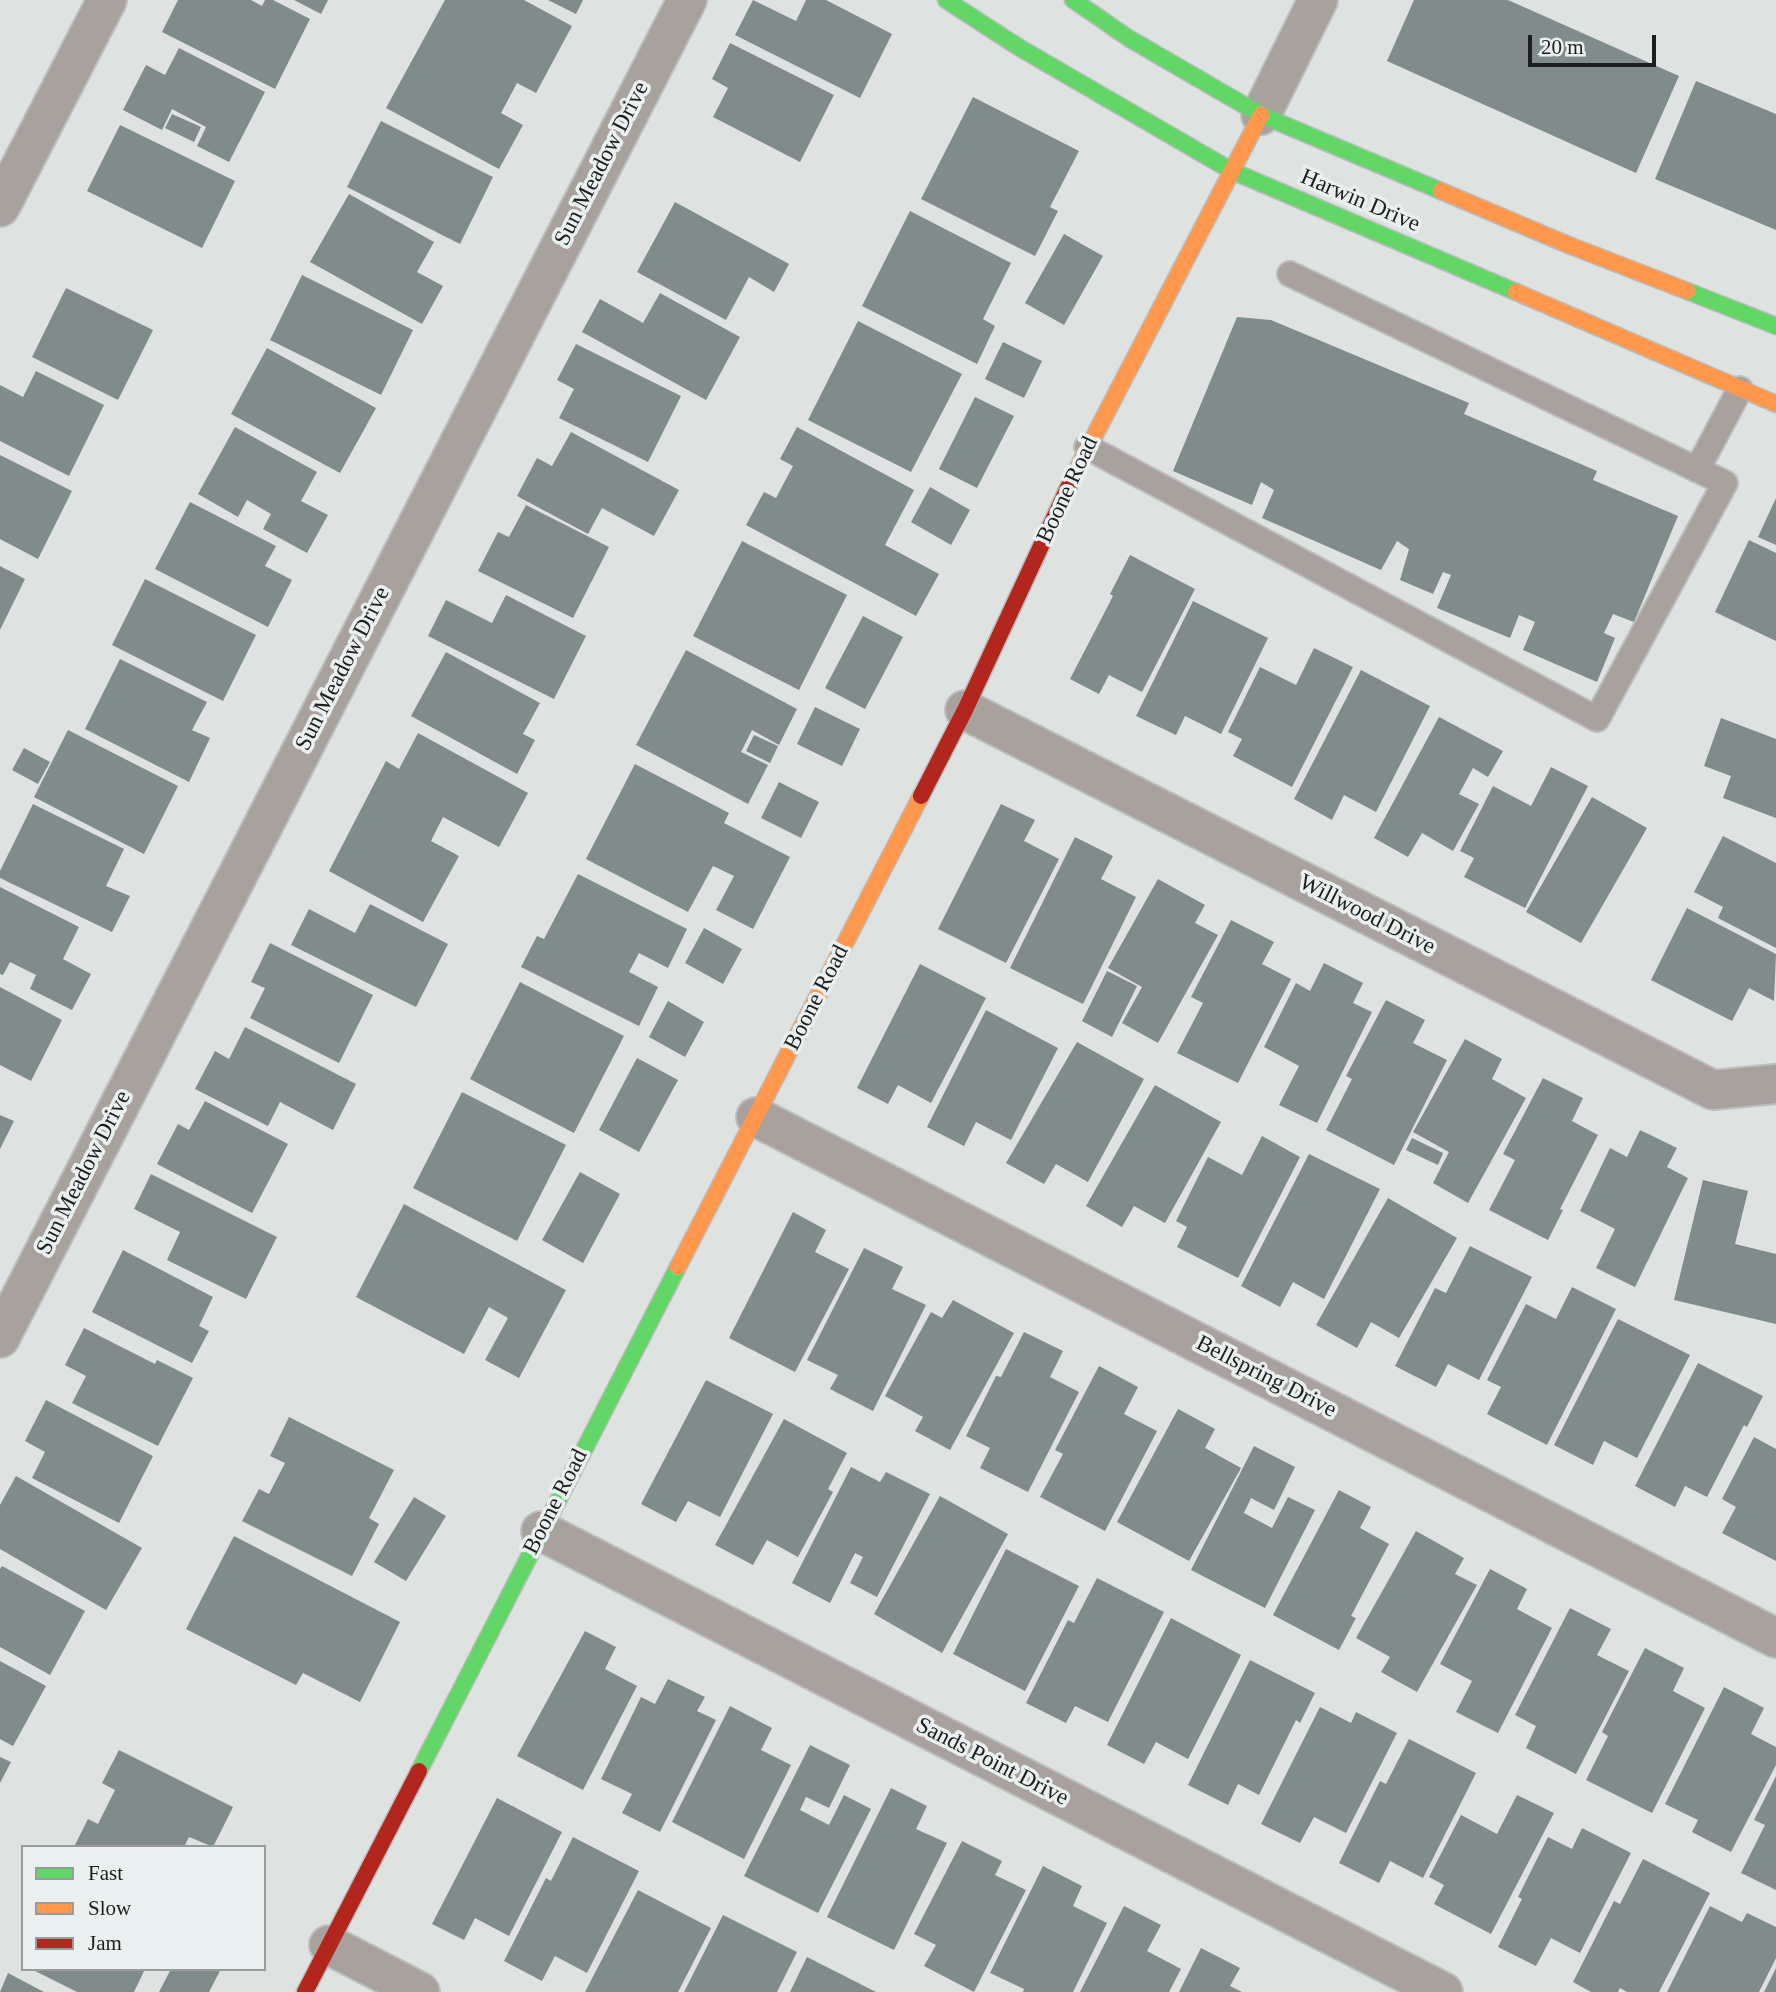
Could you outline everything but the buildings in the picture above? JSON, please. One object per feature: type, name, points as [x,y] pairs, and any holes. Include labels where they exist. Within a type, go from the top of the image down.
[{"type":"street","points":[[0,207],[107,0]]},
{"type":"street","name":"Sun Meadow Drive","points":[[0,1338],[687,0]]},
{"type":"street","name":"Harwin Drive","points":[[946,0],[1020,48],[1232,171],[1776,404]]},
{"type":"street","name":"Harwin Drive","points":[[1073,0],[1130,39],[1261,115],[1566,244],[1776,326]]},
{"type":"street","name":"Boone Road","points":[[305,1992],[965,710],[1087,447],[1261,115],[1318,0]]},
{"type":"street","name":"Willwood Drive","points":[[965,710],[1713,1090],[1776,1084]]},
{"type":"street","name":"Bellspring Drive","points":[[756,1117],[1776,1638]]},
{"type":"street","name":"Sands Point Drive","points":[[541,1531],[1443,1992]]},
{"type":"street","points":[[329,1945],[420,1992]]},
{"type":"lane","points":[[1087,447],[1597,719],[1725,483],[1290,274]]},
{"type":"lane","points":[[1697,470],[1740,389]]},
{"type":"traffic: fast","points":[[946,0],[1020,48],[1232,171],[1516,292]]},
{"type":"traffic: fast","points":[[1073,0],[1130,39],[1261,115],[1441,191]]},
{"type":"traffic: fast","points":[[1687,291],[1776,326]]},
{"type":"traffic: fast","points":[[419,1771],[678,1267]]},
{"type":"traffic: slow","points":[[1073,477],[1261,115]]},
{"type":"traffic: slow","points":[[1441,191],[1687,291]]},
{"type":"traffic: slow","points":[[1516,292],[1776,404]]},
{"type":"traffic: slow","points":[[678,1267],[921,796]]},
{"type":"traffic: jam","points":[[921,796],[965,710],[1073,477]]},
{"type":"traffic: jam","points":[[305,1992],[419,1771]]}]
